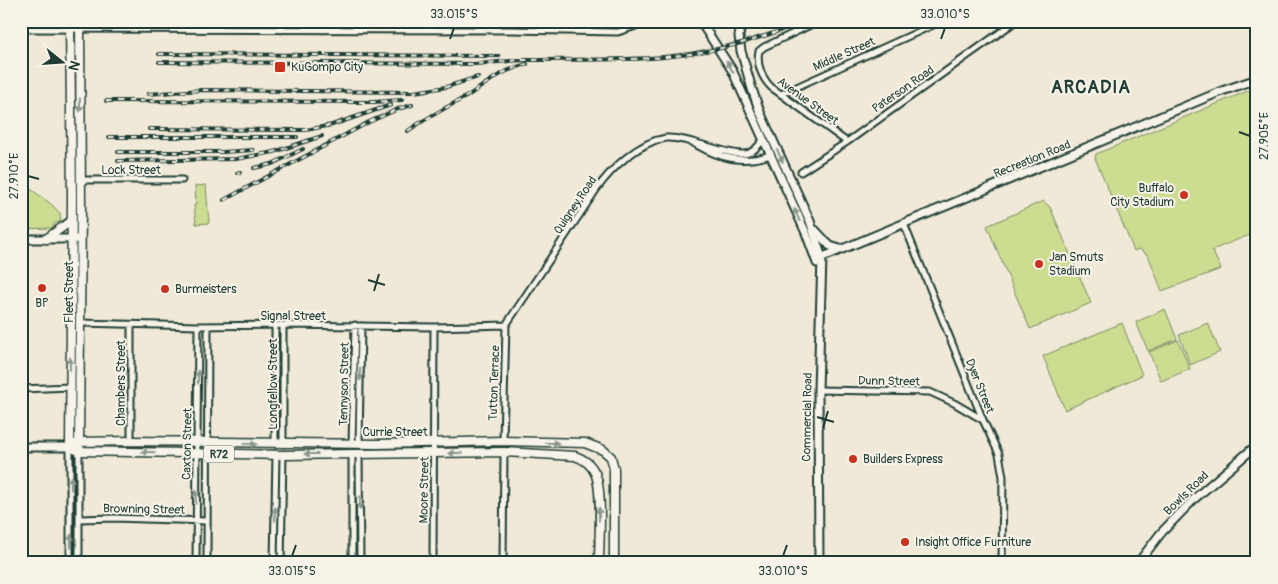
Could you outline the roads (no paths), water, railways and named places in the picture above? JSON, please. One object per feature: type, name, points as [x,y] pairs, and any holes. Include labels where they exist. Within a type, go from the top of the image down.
[{"type":"main road","name":"Fleet Street","points":[[70,25],[72,199],[70,447]]},
{"type":"main road","name":"Fleet Street","points":[[79,451],[80,25]]},
{"type":"main road","points":[[70,79],[80,79]]},
{"type":"main road","points":[[46,238],[72,220]]},
{"type":"main road","points":[[70,283],[80,283]]},
{"type":"main road","name":"Currie Street","points":[[70,447],[79,442],[131,441],[279,444],[435,444],[503,440],[585,443],[603,450],[612,457],[614,469],[614,563]]},
{"type":"main road","name":"Currie Street","points":[[70,447],[79,451],[197,454],[504,452],[575,456],[585,460],[595,473],[599,490],[599,563]]},
{"type":"street","points":[[200,21],[204,29]]},
{"type":"street","points":[[204,29],[208,21]]},
{"type":"street","points":[[278,21],[281,30]]},
{"type":"street","points":[[281,30],[285,21]]},
{"type":"street","points":[[322,30],[323,21]]},
{"type":"street","points":[[352,21],[357,30]]},
{"type":"street","points":[[357,30],[361,21]]},
{"type":"street","points":[[438,21],[633,21]]},
{"type":"street","points":[[511,21],[511,30]]},
{"type":"street","points":[[21,29],[80,25],[281,30],[620,32],[638,25],[640,21]]},
{"type":"street","name":"Commercial Road","points":[[700,21],[732,70],[819,259]]},
{"type":"street","name":"Commercial Road","points":[[742,21],[739,36],[741,51],[752,89],[760,112],[810,221],[821,272],[818,390],[819,563]]},
{"type":"street","name":"Avenue Street","points":[[818,21],[764,47],[759,51],[758,60],[766,81],[847,142]]},
{"type":"street","name":"Middle Street","points":[[781,94],[942,21]]},
{"type":"street","name":"Paterson Road","points":[[801,172],[847,142],[1016,21]]},
{"type":"street","name":"Recreation Road","points":[[819,259],[1222,91],[1257,79]]},
{"type":"street","name":"Quigney Road","points":[[506,325],[596,190],[610,171],[627,157],[647,144],[666,138],[747,154],[757,148],[764,140]]},
{"type":"street","name":"Quigney Road","points":[[691,142],[713,154],[742,161],[771,155]]},
{"type":"street","name":"Lock Street","points":[[81,180],[182,180]]},
{"type":"street","points":[[810,221],[826,243],[840,250]]},
{"type":"street","name":"Dyer Street","points":[[904,224],[983,420],[999,454],[1003,477],[1002,563]]},
{"type":"street","points":[[21,238],[80,239]]},
{"type":"street","name":"Signal Street","points":[[80,323],[198,326],[355,325],[434,327],[506,325]]},
{"type":"street","name":"Chambers Street","points":[[131,325],[131,441]]},
{"type":"street","name":"Longfellow Street","points":[[275,325],[279,444]]},
{"type":"street","name":"Longfellow Street","points":[[279,444],[283,325]]},
{"type":"street","name":"Tennyson Street","points":[[355,325],[356,444]]},
{"type":"street","name":"Tutton Terrace","points":[[503,440],[506,325]]},
{"type":"street","name":"Caxton Street","points":[[196,563],[198,326]]},
{"type":"street","name":"Caxton Street","points":[[207,563],[208,326]]},
{"type":"street","name":"Tennyson Street","points":[[356,444],[361,326]]},
{"type":"street","name":"Moore Street","points":[[433,563],[435,453],[434,327]]},
{"type":"street","points":[[21,388],[70,387]]},
{"type":"street","name":"Dunn Street","points":[[818,390],[930,392],[983,420]]},
{"type":"street","name":"Bowls Road","points":[[1138,563],[1162,533],[1194,499],[1257,445]]},
{"type":"street","name":"Currie Street","points":[[21,447],[70,447]]},
{"type":"street","name":"Fleet Street","points":[[70,447],[70,563]]},
{"type":"street","name":"Fleet Street","points":[[79,451],[79,563]]},
{"type":"street","points":[[503,563],[504,452]]},
{"type":"street","points":[[274,563],[279,454]]},
{"type":"street","points":[[279,454],[281,563]]},
{"type":"street","points":[[352,563],[356,454]]},
{"type":"street","points":[[356,454],[360,563]]},
{"type":"street","name":"Browning Street","points":[[80,519],[114,518],[207,521]]},
{"type":"railway","points":[[159,62],[474,64],[520,60],[647,58],[718,49],[753,40],[804,21]]},
{"type":"railway","points":[[159,54],[499,56]]},
{"type":"railway","points":[[408,131],[503,73],[527,64]]},
{"type":"railway","points":[[148,94],[201,90],[414,92],[446,87],[478,77]]},
{"type":"railway","points":[[106,101],[374,102],[402,100]]},
{"type":"railway","points":[[149,129],[306,130],[332,125],[391,105]]},
{"type":"railway","points":[[224,200],[369,122],[412,105]]},
{"type":"railway","points":[[118,161],[236,159],[274,152],[322,136]]},
{"type":"railway","points":[[109,137],[297,137]]},
{"type":"railway","points":[[254,168],[272,164],[303,149]]},
{"type":"railway","points":[[118,152],[223,152],[253,150]]},
{"type":"place","name":"KuGompo City","points":[[280,67]]},
{"type":"place","name":"Buffalo City Stadium","points":[[1184,195]]},
{"type":"place","name":"Jan Smuts Stadium","points":[[1039,264]]},
{"type":"place","name":"BP","points":[[42,288]]},
{"type":"place","name":"Burmeisters","points":[[165,289]]},
{"type":"place","name":"Builders Express","points":[[853,459]]},
{"type":"place","name":"Insight Office Furniture","points":[[905,542]]},
{"type":"district","name":"ARCADIA","points":[[1091,87]]}]
